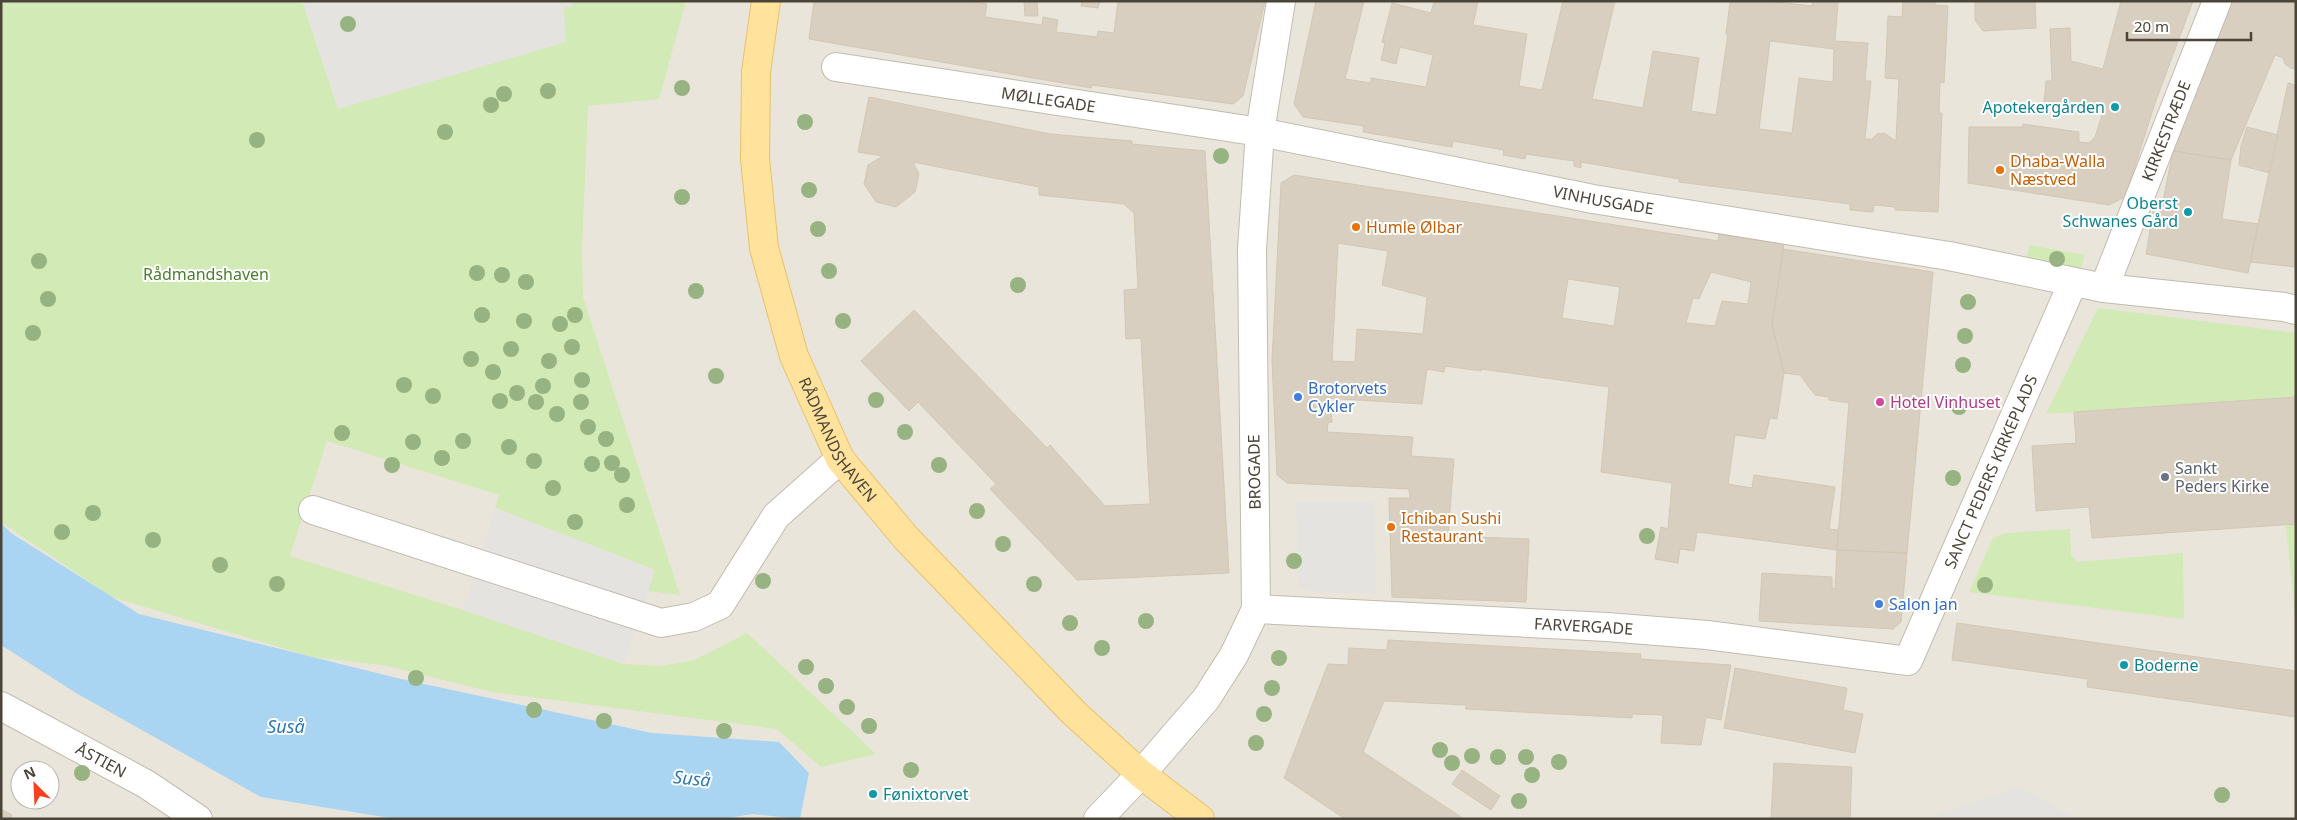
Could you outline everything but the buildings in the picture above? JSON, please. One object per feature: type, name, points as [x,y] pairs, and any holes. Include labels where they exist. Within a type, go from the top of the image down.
[{"type":"main road","name":"RÅDMANDSHAVEN","points":[[766,1],[756,72],[755,159],[764,248],[794,356],[840,460],[906,538],[1074,713],[1141,774],[1200,819]]},
{"type":"street","name":"BROGADE","points":[[1098,819],[1141,774],[1206,699],[1234,655],[1256,608],[1252,248],[1260,132],[1281,1]]},
{"type":"street","name":"KIRKESTRÆDE","points":[[2104,288],[2217,1]]},
{"type":"street","name":"MØLLEGADE","points":[[836,67],[1260,132]]},
{"type":"street","name":"VINHUSGADE","points":[[1260,132],[1593,199],[1949,256],[2073,282]]},
{"type":"street","points":[[2073,282],[2104,288],[2284,307],[2296,310]]},
{"type":"street","name":"SANCT PEDERS KIRKEPLADS","points":[[1908,661],[2073,282]]},
{"type":"street","points":[[314,510],[661,623],[694,617],[720,605],[776,516],[840,460]]},
{"type":"street","name":"FARVERGADE","points":[[1256,608],[1607,627],[1707,635],[1908,661]]},
{"type":"street","name":"ÅSTIEN","points":[[1,706],[146,784],[198,819]]},
{"type":"shaded area","points":[[1,1],[2296,1],[2296,819],[1,819]]},
{"type":"shaded area","points":[[302,1],[571,1],[573,7],[564,7],[566,42],[338,109]]},
{"type":"shaded area","points":[[1296,502],[1374,502],[1376,594],[1310,592],[1299,586]]},
{"type":"shaded area","points":[[495,508],[655,570],[624,664],[463,610]]},
{"type":"shaded area","points":[[2020,787],[2077,819],[1936,819],[1939,813]]},
{"type":"green space","name":"Rådmandshaven","points":[[1,1],[686,1],[659,99],[588,106],[582,249],[583,297],[680,595],[648,591],[655,570],[495,508],[499,495],[327,441],[290,556],[463,610],[624,664],[661,666],[695,660],[747,633],[876,754],[821,767],[777,729],[492,692],[383,665],[312,657],[112,597],[1,522]]},
{"type":"green space","points":[[2030,245],[2085,255],[2080,271],[2026,260]]},
{"type":"green space","points":[[2098,308],[2296,333],[2296,397],[2046,414]]},
{"type":"green space","points":[[2296,524],[2296,628],[2286,525]]},
{"type":"green space","points":[[2070,529],[2071,555],[2077,562],[2183,553],[2184,619],[1969,592],[1993,538],[2005,533]]},
{"type":"water","name":"Suså","points":[[1,523],[11,533],[139,614],[401,679],[652,733],[779,742],[809,773],[800,819],[752,814],[723,819],[390,818],[261,797],[76,693],[1,645]]},
{"type":"place","name":"Apotekergården","points":[[2115,107]]},
{"type":"place","name":"Dhaba-Walla Næstved","points":[[2000,170]]},
{"type":"place","name":"Oberst Schwanes Gård","points":[[2188,212]]},
{"type":"place","name":"Humle Ølbar","points":[[1356,227]]},
{"type":"place","name":"Brotorvets Cykler","points":[[1298,397]]},
{"type":"place","name":"Hotel Vinhuset","points":[[1880,402]]},
{"type":"place","name":"Sankt Peders Kirke","points":[[2165,477]]},
{"type":"place","name":"Ichiban Sushi Restaurant","points":[[1391,527]]},
{"type":"place","name":"Salon jan","points":[[1879,604]]},
{"type":"place","name":"Boderne","points":[[2124,665]]},
{"type":"place","name":"Fønixtorvet","points":[[873,794]]}]
